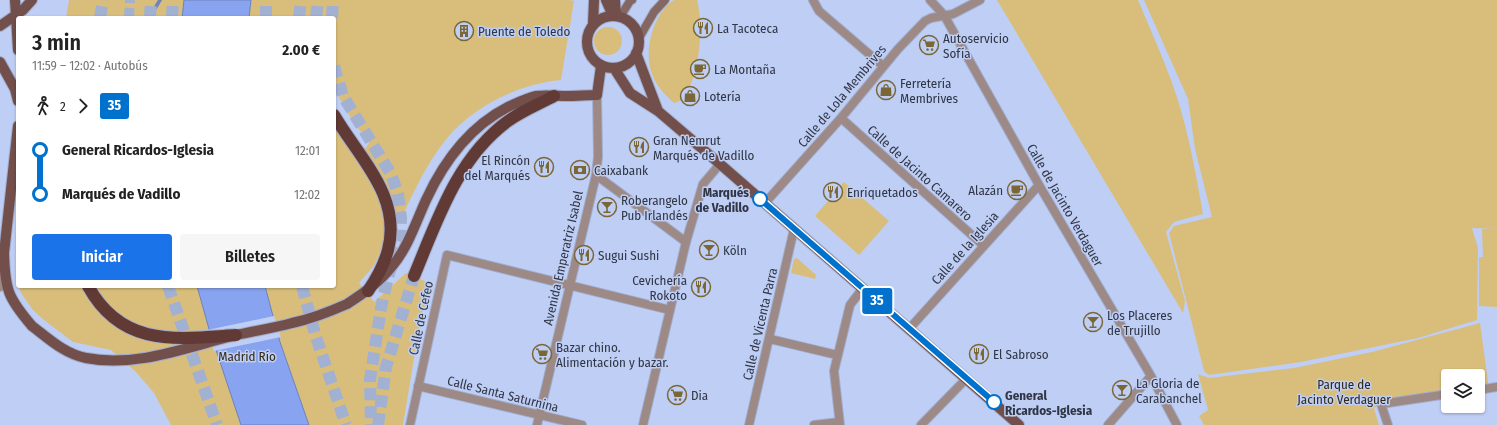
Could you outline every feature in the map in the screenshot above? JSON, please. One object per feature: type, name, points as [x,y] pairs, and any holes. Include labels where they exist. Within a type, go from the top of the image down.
[{"type":"highway","points":[[414,276],[450,191],[465,165],[488,139],[508,121],[554,96]]},
{"type":"highway","points":[[336,118],[374,176],[384,196],[390,214],[392,231],[386,258],[375,281],[368,291]]},
{"type":"highway","points":[[89,288],[100,304],[111,315],[129,327],[144,333],[183,339],[236,335]]},
{"type":"main road","points":[[15,0],[16,27]]},
{"type":"main road","points":[[0,26],[23,10],[32,0]]},
{"type":"main road","points":[[593,24],[594,0]]},
{"type":"main road","points":[[606,0],[616,16]]},
{"type":"main road","points":[[615,0],[616,16]]},
{"type":"main road","points":[[616,16],[632,0]]},
{"type":"main road","points":[[639,38],[654,12],[665,0]]},
{"type":"main road","points":[[616,16],[628,21],[633,26],[639,38],[639,46],[636,54],[626,65],[614,68],[601,66],[593,60],[589,53],[587,38],[589,31],[593,24],[602,18],[616,16]]},
{"type":"main road","points":[[636,54],[658,111]]},
{"type":"main road","points":[[0,62],[16,89]]},
{"type":"main road","points":[[16,144],[4,253],[5,278],[8,292],[16,306],[32,326],[62,350],[85,358],[110,361],[137,359],[292,323],[332,311],[368,291],[383,278],[402,252],[427,198],[451,155],[464,139],[486,120],[520,101],[536,96],[597,95],[601,66]]},
{"type":"main road","points":[[614,68],[630,93],[658,111],[766,203],[1019,425]]},
{"type":"street","points":[[813,0],[819,11],[883,66]]},
{"type":"street","name":"Calle de Jacinto Verdaguer","points":[[930,0],[944,15],[1039,185],[1151,376],[1177,425]]},
{"type":"street","name":"Calle de Lola Membrives","points":[[766,203],[841,118],[883,66],[925,21],[931,18],[953,14],[980,0]]},
{"type":"street","name":"Avenida Emperatriz Isabel","points":[[537,425],[596,174],[598,158],[597,95]]},
{"type":"street","name":"Calle de Jacinto Camarero","points":[[841,118],[983,245]]},
{"type":"street","points":[[643,425],[686,242],[703,184],[720,164]]},
{"type":"street","points":[[596,174],[686,242]]},
{"type":"street","name":"Calle de la Iglesia","points":[[909,329],[983,245],[1039,185]]},
{"type":"street","name":"Calle de Vicenta Parra","points":[[749,425],[770,339],[794,228]]},
{"type":"street","points":[[0,287],[4,253]]},
{"type":"street","name":"Calle de Cefeo","points":[[410,425],[447,255],[569,285]]},
{"type":"street","points":[[569,285],[670,310]]},
{"type":"street","points":[[814,425],[839,423],[834,371],[850,305],[862,288]]},
{"type":"street","points":[[770,339],[837,355]]},
{"type":"street","points":[[1108,425],[1151,376]]},
{"type":"street","points":[[921,425],[966,378]]},
{"type":"street","name":"Calle Santa Saturnina","points":[[418,386],[582,425]]},
{"type":"street","points":[[1485,389],[1497,388]]},
{"type":"street","points":[[1388,425],[1381,404],[1441,395]]},
{"type":"green space","points":[[69,0],[574,1],[561,80],[545,82],[514,91],[485,106],[459,126],[448,137],[428,165],[402,217],[397,215],[384,182],[364,151],[369,143],[352,120],[336,94],[336,16],[66,16]]},
{"type":"green space","points":[[674,0],[697,0],[700,37],[697,65],[693,79],[682,99],[674,103],[658,86],[652,74],[649,44],[655,23],[660,14]]},
{"type":"green space","points":[[997,0],[1138,0],[1177,96],[1190,146],[1203,214],[1174,222],[1166,232],[1185,301],[1183,313]]},
{"type":"green space","points":[[1144,0],[1497,0],[1497,229],[1472,228],[1478,248],[1477,320],[1418,338],[1301,362],[1209,375],[1204,371],[1169,233],[1174,226],[1212,217],[1195,149],[1188,99]]},
{"type":"green space","points":[[608,27],[618,31],[622,41],[618,51],[608,55],[598,51],[594,41],[598,31]]},
{"type":"green space","name":"Madrid Río","points":[[336,130],[372,185],[384,216],[385,233],[381,250],[374,265],[359,283],[374,302],[406,273],[434,285],[421,316],[403,425],[171,425],[154,393],[136,372],[111,350],[73,342],[33,310],[21,293],[20,288],[336,288]]},
{"type":"green space","points":[[844,182],[889,221],[859,255],[815,216]]},
{"type":"green space","points":[[1482,229],[1497,229],[1497,307],[1479,306],[1479,257],[1483,257]]},
{"type":"green space","points":[[797,258],[816,275],[815,279],[791,273],[794,259]]},
{"type":"green space","name":"Parque de Jacinto Verdaguer","points":[[1480,323],[1489,389],[1485,389],[1485,369],[1441,369],[1441,395],[1381,404],[1374,408],[1379,425],[1204,425],[1199,416],[1208,410],[1198,374],[1209,378],[1294,368],[1372,352]]},
{"type":"water","points":[[184,0],[251,0],[249,16],[182,16]]},
{"type":"water","points":[[198,288],[266,288],[280,342],[309,425],[241,425],[209,329]]},
{"type":"pier","points":[[274,316],[281,337],[214,351],[207,330]]},
{"type":"waterway","points":[[148,15],[154,10],[160,0]]},
{"type":"tunnel","points":[[100,16],[103,0]]},
{"type":"tunnel","points":[[129,16],[130,0]]},
{"type":"tunnel","points":[[150,16],[151,0]]},
{"type":"tunnel","points":[[172,16],[173,0]]},
{"type":"tunnel","points":[[266,0],[266,16]]},
{"type":"tunnel","points":[[299,16],[301,0]]},
{"type":"tunnel","points":[[316,16],[318,0]]},
{"type":"tunnel","points":[[332,16],[333,0]]},
{"type":"tunnel","points":[[336,73],[343,96],[391,174],[398,194],[401,218],[400,240],[388,277],[381,308],[370,380],[371,425]]},
{"type":"tunnel","points":[[378,425],[386,367],[414,276]]},
{"type":"tunnel","points":[[169,288],[217,425]]},
{"type":"tunnel","points":[[303,288],[315,334],[346,425]]},
{"type":"bus line","name":"35","points":[[760,199],[954,369],[994,402]]},
{"type":"place","name":"La Tacoteca","points":[[703,28]]},
{"type":"place","name":"Puente de Toledo","points":[[464,31]]},
{"type":"place","name":"Autoservicio Sofía","points":[[929,45]]},
{"type":"place","name":"La Montaña","points":[[700,69]]},
{"type":"place","name":"Ferretería Membrives","points":[[886,90]]},
{"type":"place","name":"Lotería","points":[[690,96]]},
{"type":"place","name":"Gran Nemrut Marqués de Vadillo","points":[[639,147]]},
{"type":"place","name":"El Rincón del Marqués","points":[[544,167]]},
{"type":"place","name":"Caixabank","points":[[580,170]]},
{"type":"place","name":"Alazán","points":[[1017,190]]},
{"type":"place","name":"Enriquetados","points":[[833,192]]},
{"type":"place","name":"Marqués de Vadillo","points":[[760,199]]},
{"type":"place","name":"Roberangelo Pub Irlandés","points":[[607,207]]},
{"type":"place","name":"Köln","points":[[709,250]]},
{"type":"place","name":"Sugui Sushi","points":[[584,255]]},
{"type":"place","name":"Cevichería Rokoto","points":[[701,287]]},
{"type":"place","name":"Los Placeres de Trujillo","points":[[1093,322]]},
{"type":"place","name":"Bazar chino. Alimentación y bazar.","points":[[542,354]]},
{"type":"place","name":"El Sabroso","points":[[979,354]]},
{"type":"place","name":"La Gloria de Carabanchel","points":[[1122,390]]},
{"type":"place","name":"Dia","points":[[677,395]]},
{"type":"place","name":"General Ricardos-Iglesia","points":[[994,402]]}]
